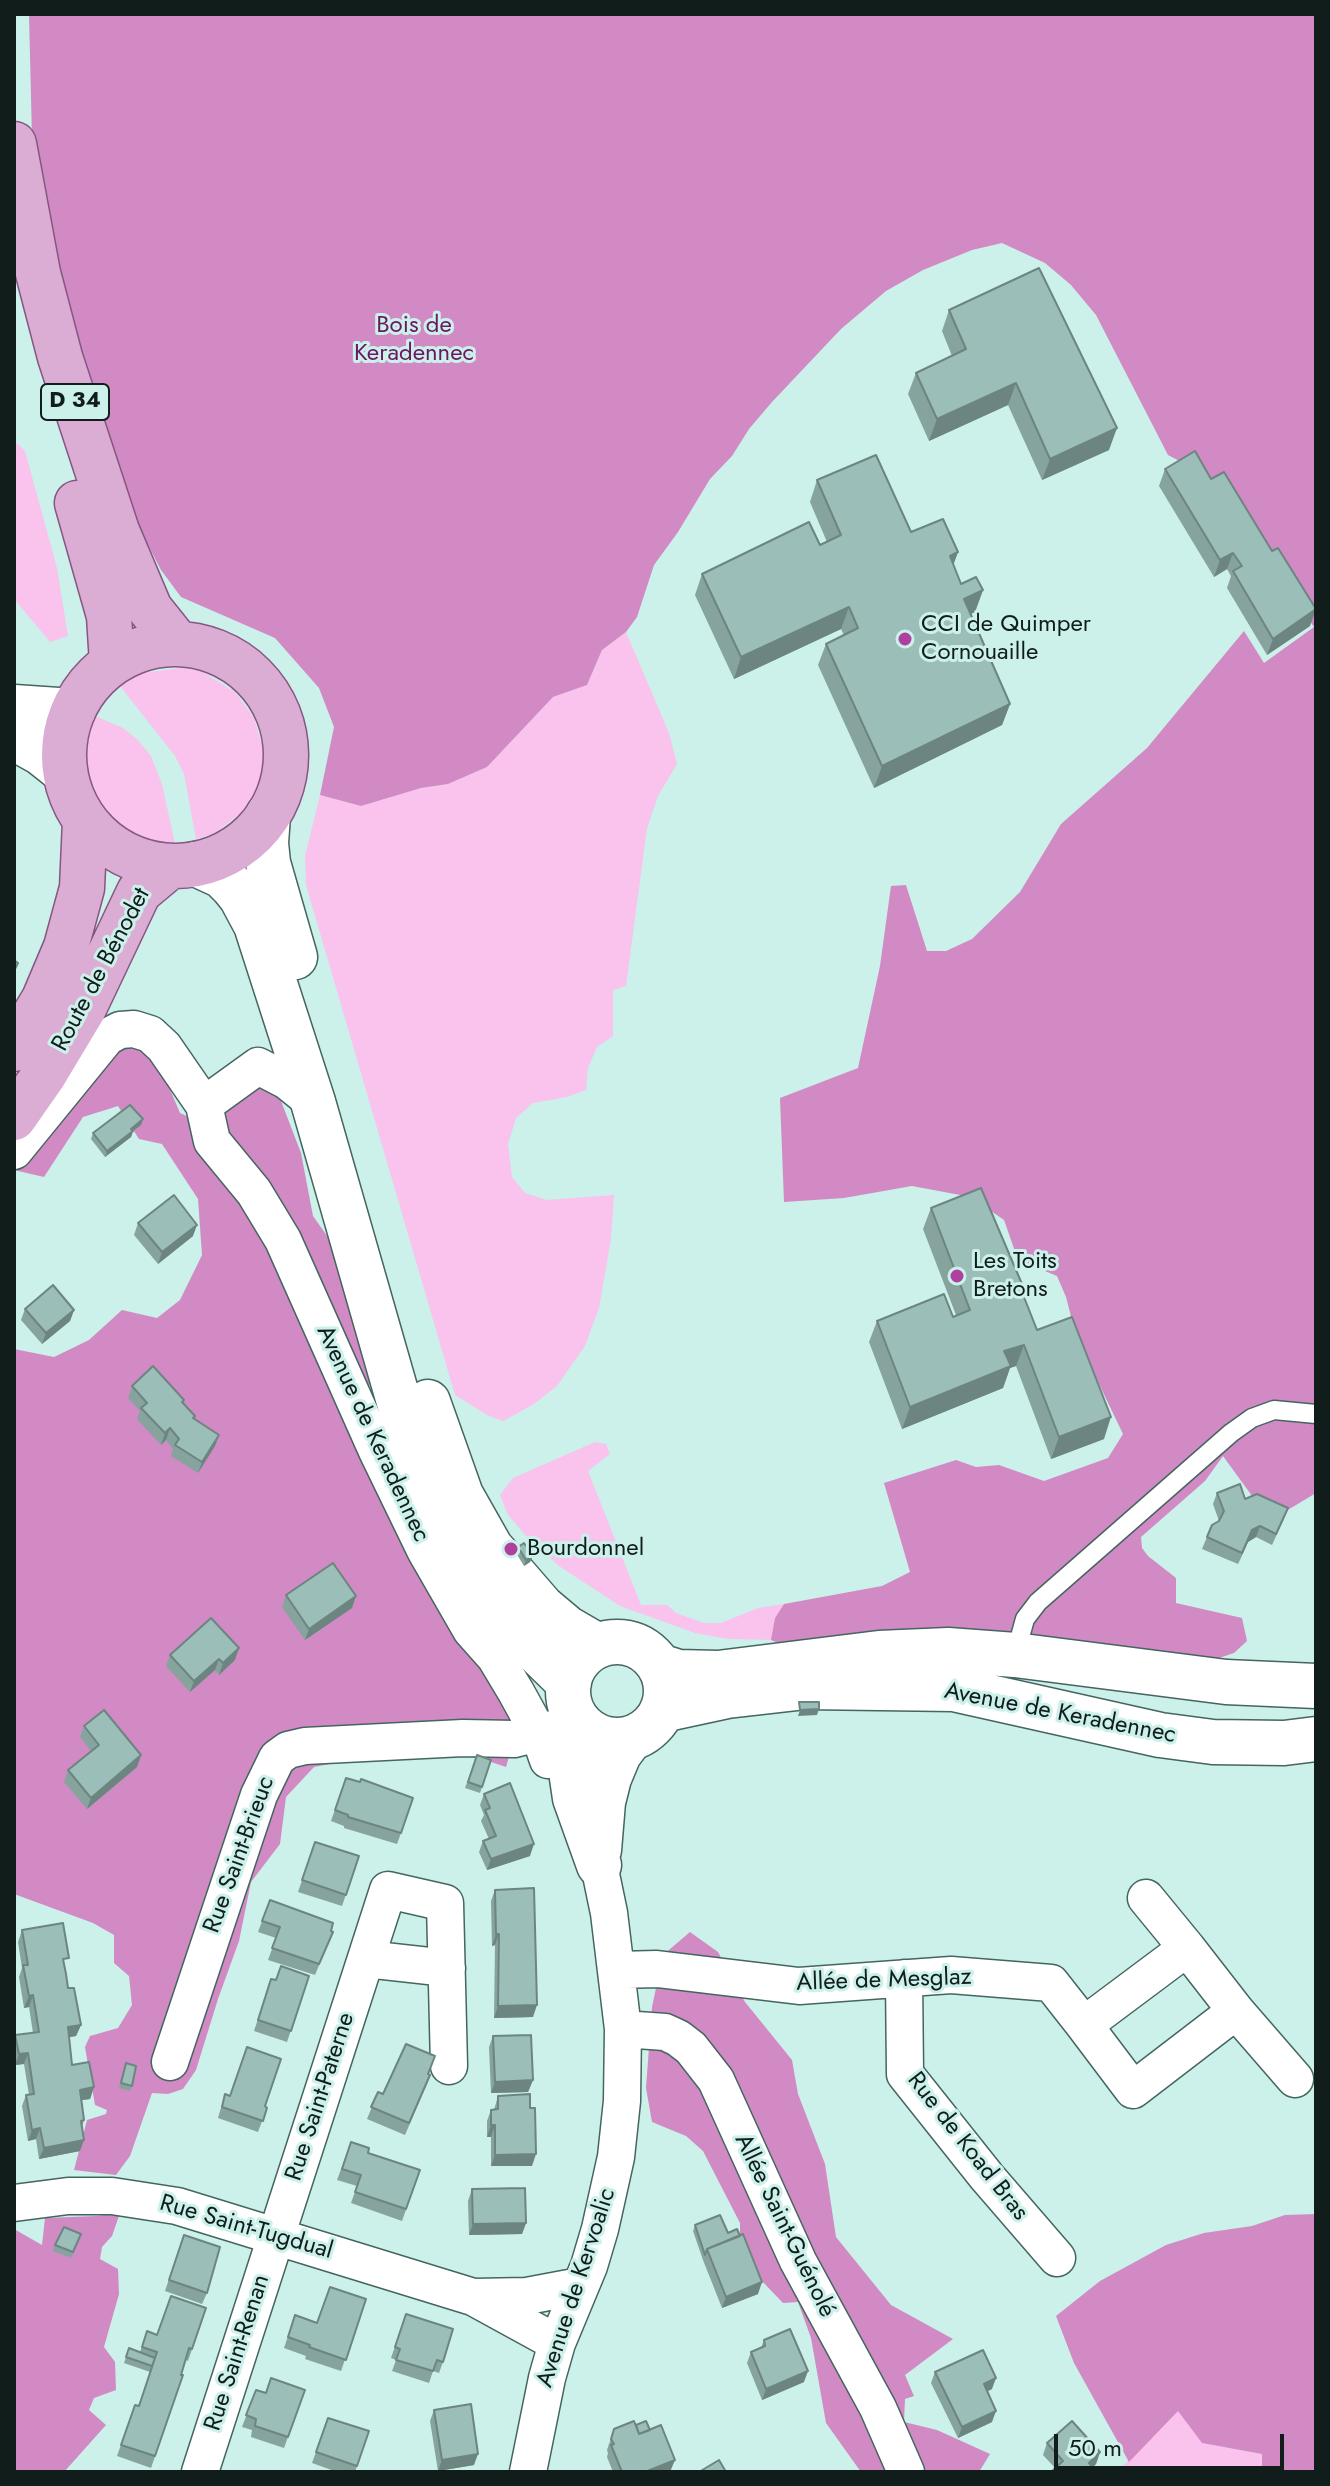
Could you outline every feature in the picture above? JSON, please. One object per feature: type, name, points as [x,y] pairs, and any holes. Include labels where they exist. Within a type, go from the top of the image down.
[{"type":"main road","name":"D 34","points":[[14,144],[38,273],[56,343],[117,531],[150,609],[178,644]]},
{"type":"main road","name":"D 34","points":[[14,285],[40,384],[104,593],[112,663]]},
{"type":"main road","points":[[178,644],[204,647],[235,662],[261,685],[278,715],[286,749],[282,783],[268,815],[249,838],[225,855],[182,866],[142,861],[111,846],[85,821],[72,798],[65,772],[64,741],[73,711],[89,684],[112,663],[143,648],[178,644]]},
{"type":"main road","name":"Route de Bénodet","points":[[14,1049],[44,999],[66,947],[82,888],[85,821]]},
{"type":"main road","name":"Route de Bénodet","points":[[14,1118],[83,1010],[139,892],[182,866]]},
{"type":"street","points":[[14,707],[73,711]]},
{"type":"street","points":[[14,738],[41,753],[65,772]]},
{"type":"street","points":[[268,815],[267,853],[278,902],[359,1167],[411,1352],[451,1470],[491,1548],[523,1588],[567,1628],[598,1646]]},
{"type":"street","points":[[182,866],[222,876],[241,897],[256,925],[313,1102],[419,1472],[433,1506],[470,1576],[486,1600],[517,1634],[563,1724],[606,1739],[647,1724],[666,1695],[665,1680],[659,1666],[635,1646],[615,1642],[598,1646],[582,1657],[574,1669],[563,1724]]},
{"type":"street","name":"Route de Bénodet","points":[[14,1151],[97,1048],[107,1037],[120,1030],[134,1029],[150,1034],[181,1069]]},
{"type":"street","points":[[204,1105],[258,1066],[287,1081],[313,1102]]},
{"type":"street","name":"Avenue de Keradennec","points":[[181,1069],[204,1105],[212,1141],[254,1192],[283,1240],[377,1451],[425,1550],[471,1630],[563,1724]]},
{"type":"street","name":"Avenue de Keradennec","points":[[659,1666],[678,1672],[718,1673],[842,1657],[948,1650],[1015,1655],[1240,1683],[1316,1686]]},
{"type":"street","points":[[1007,1700],[1015,1655]]},
{"type":"street","name":"Avenue de Keradennec","points":[[647,1724],[727,1696],[806,1687],[954,1689],[1147,1732],[1213,1742],[1284,1743],[1316,1739]]},
{"type":"street","name":"Avenue de Kervoalic","points":[[528,2472],[540,2407],[557,2343],[600,2229],[616,2157],[622,2101],[623,2029],[617,1970],[599,1865],[575,1798],[563,1724]]},
{"type":"street","name":"Rue Saint-Brieuc","points":[[170,2062],[259,1795],[277,1758],[288,1750],[305,1746],[463,1738],[514,1739],[563,1724]]},
{"type":"street","name":"Avenue de Kervoalic","points":[[599,1865],[606,1790],[619,1754],[647,1724]]},
{"type":"street","name":"Rue Saint-Paterne","points":[[276,2234],[388,1890],[445,1903],[449,2066]]},
{"type":"street","points":[[1146,1898],[1295,2079]]},
{"type":"street","points":[[1084,2025],[1187,1948]]},
{"type":"street","points":[[366,1959],[447,1968]]},
{"type":"street","name":"Allée de Mesglaz","points":[[617,1970],[657,1969],[799,1986],[951,1975],[1051,1983],[1133,2090],[1236,2011]]},
{"type":"street","name":"Rue de Koad Bras","points":[[904,1978],[905,2074],[1057,2258]]},
{"type":"street","name":"Allée Saint-Guénolé","points":[[623,2029],[665,2032],[678,2038],[691,2048],[716,2080],[798,2261],[878,2408],[906,2472]]},
{"type":"street","name":"Rue Saint-Tugdual","points":[[14,2203],[68,2196],[132,2198],[177,2206],[473,2297],[557,2343]]},
{"type":"street","name":"Rue Saint-Renan","points":[[200,2472],[276,2234]]},
{"type":"street","name":"Rue Saint-Tugdual","points":[[473,2297],[527,2296],[580,2286]]},
{"type":"lane","points":[[1015,1655],[1025,1619],[1038,1602],[1231,1433],[1252,1418],[1274,1410],[1316,1414]]},
{"type":"shaded area","points":[[17,443],[25,451],[57,568],[68,636],[50,642],[14,599],[14,444]]},
{"type":"shaded area","points":[[626,632],[669,733],[677,764],[658,796],[647,828],[626,986],[613,990],[613,1036],[597,1047],[588,1068],[586,1090],[533,1103],[516,1118],[508,1144],[512,1177],[525,1193],[547,1200],[614,1195],[611,1239],[599,1308],[585,1346],[557,1386],[534,1404],[503,1421],[455,1395],[306,885],[305,856],[320,795],[361,806],[421,788],[448,784],[487,767],[553,697],[587,685],[602,650]]},
{"type":"shaded area","points":[[198,669],[235,692],[254,718],[264,752],[257,792],[246,809],[215,833],[196,839],[184,774],[175,756],[120,686],[143,673]]},
{"type":"shaded area","points":[[95,716],[123,728],[151,756],[162,784],[175,844],[144,840],[125,829],[104,808],[91,786],[86,764],[86,744]]},
{"type":"shaded area","points":[[595,1442],[606,1444],[610,1454],[588,1471],[641,1605],[667,1605],[676,1613],[704,1623],[721,1623],[758,1608],[784,1604],[775,1618],[772,1640],[728,1639],[695,1633],[620,1606],[559,1566],[527,1537],[508,1515],[500,1495],[513,1478]]},
{"type":"shaded area","points":[[1178,2410],[1202,2443],[1263,2454],[1262,2472],[1117,2472]]},
{"type":"green space","name":"Bois de Keradennec","points":[[29,14],[1316,14],[1316,1493],[1286,1511],[1255,1500],[1223,1456],[1205,1481],[1141,1537],[1142,1548],[1148,1556],[1176,1578],[1176,1603],[1242,1618],[1247,1641],[1234,1653],[1216,1659],[781,1644],[771,1640],[775,1618],[784,1604],[882,1586],[910,1572],[884,1483],[956,1460],[976,1467],[999,1465],[1044,1481],[1108,1458],[1123,1434],[1076,1336],[1057,1276],[1018,1260],[1004,1220],[971,1197],[912,1186],[844,1198],[784,1202],[780,1098],[858,1068],[880,966],[891,886],[906,885],[927,951],[946,951],[972,939],[1020,892],[1061,824],[1147,748],[1244,631],[1264,663],[1314,627],[1212,478],[1168,455],[1096,315],[1071,285],[1045,263],[1002,243],[972,250],[923,270],[886,291],[841,329],[772,402],[749,429],[732,456],[710,479],[654,565],[637,617],[626,632],[602,650],[587,685],[553,697],[487,767],[448,784],[421,788],[361,806],[320,795],[334,727],[319,688],[275,638],[181,597],[161,570],[117,485],[62,296],[32,138]]},
{"type":"green space","points":[[109,1042],[143,1046],[163,1073],[180,1113],[215,1129],[218,1081],[276,1088],[301,1153],[313,1216],[344,1260],[378,1376],[362,1392],[511,1656],[514,1739],[506,1767],[482,1759],[438,1752],[380,1754],[314,1767],[286,1797],[280,1844],[251,1882],[239,1941],[196,2070],[183,2089],[168,2094],[152,2093],[130,2156],[116,2175],[74,2170],[87,2120],[106,2114],[107,2110],[95,2105],[85,2047],[90,2036],[118,2028],[132,2005],[129,1976],[114,1963],[114,1935],[93,1923],[14,1894],[14,1349],[54,1357],[89,1340],[122,1310],[157,1318],[180,1300],[202,1255],[198,1199],[162,1144],[139,1139],[118,1106],[83,1117],[44,1177],[14,1170],[21,1153]]},
{"type":"green space","points":[[690,1932],[718,1952],[745,2002],[792,2060],[798,2094],[825,2164],[836,2237],[891,2305],[953,2339],[905,2375],[914,2396],[905,2399],[904,2422],[937,2430],[990,2454],[979,2472],[861,2472],[826,2423],[811,2338],[798,2302],[783,2303],[760,2279],[740,2233],[740,2223],[703,2151],[686,2136],[652,2122],[646,2088],[652,2007],[663,1955]]},
{"type":"green space","points":[[120,2213],[112,2236],[102,2247],[100,2259],[118,2269],[119,2294],[104,2347],[115,2362],[116,2390],[94,2398],[89,2410],[106,2425],[64,2472],[14,2472],[14,2229],[42,2245],[45,2218]]},
{"type":"green space","points":[[1316,2214],[1316,2472],[1262,2472],[1262,2454],[1202,2443],[1178,2411],[1129,2462],[1074,2363],[1056,2316],[1100,2281],[1166,2245],[1204,2233],[1252,2226],[1285,2215]]},
{"type":"building","points":[[1039,268],[1117,428],[1050,459],[1016,383],[937,419],[916,373],[966,349],[949,310]]},
{"type":"building","points":[[1195,451],[1211,479],[1224,472],[1272,551],[1278,548],[1316,609],[1273,639],[1233,571],[1242,566],[1233,553],[1220,560],[1165,469]]},
{"type":"building","name":"CCI de Quimper Cornouaille","points":[[876,455],[911,532],[943,519],[958,552],[950,556],[961,584],[976,577],[983,590],[964,599],[1010,704],[882,766],[826,644],[858,628],[849,607],[741,657],[702,574],[809,522],[820,545],[841,535],[817,480]]},
{"type":"building","points":[[130,1105],[143,1119],[107,1151],[93,1133]]},
{"type":"building","points":[[981,1188],[1025,1291],[1022,1292],[1037,1330],[1072,1317],[1111,1417],[1059,1437],[1024,1345],[1004,1351],[1011,1366],[910,1407],[877,1321],[944,1294],[953,1317],[970,1310],[931,1208]]},
{"type":"building","points":[[174,1195],[197,1225],[162,1252],[138,1223]]},
{"type":"building","points":[[53,1285],[74,1310],[46,1333],[25,1309]]},
{"type":"building","points":[[153,1366],[184,1400],[182,1402],[195,1416],[193,1418],[219,1435],[202,1462],[175,1445],[179,1439],[170,1428],[165,1433],[141,1408],[147,1403],[132,1386]]},
{"type":"building","points":[[1240,1484],[1245,1499],[1257,1494],[1288,1508],[1276,1534],[1260,1526],[1252,1530],[1242,1553],[1207,1537],[1224,1511],[1217,1493]]},
{"type":"building","points":[[524,1543],[533,1556],[526,1560],[518,1547]]},
{"type":"building","points":[[333,1563],[356,1596],[309,1629],[286,1595]]},
{"type":"building","points":[[211,1618],[239,1648],[223,1663],[219,1659],[194,1681],[170,1655]]},
{"type":"building","points":[[799,1702],[819,1702],[819,1709],[800,1710]]},
{"type":"building","points":[[104,1710],[141,1755],[91,1798],[68,1770],[99,1745],[84,1726]]},
{"type":"building","points":[[477,1755],[491,1760],[482,1787],[468,1782]]},
{"type":"building","points":[[346,1778],[360,1782],[361,1779],[413,1798],[401,1833],[335,1810]]},
{"type":"building","points":[[510,1783],[534,1844],[491,1859],[483,1841],[496,1836],[485,1810],[490,1808],[484,1794]]},
{"type":"building","points":[[315,1842],[359,1856],[346,1895],[302,1880]]},
{"type":"building","points":[[534,1888],[537,2005],[498,2006],[499,1934],[496,1934],[495,1890]]},
{"type":"building","points":[[270,1900],[333,1923],[333,1932],[319,1964],[272,1948],[280,1927],[262,1921]]},
{"type":"building","points":[[63,1923],[69,1958],[63,1959],[68,1988],[74,1988],[81,2025],[68,2027],[72,2065],[89,2062],[94,2087],[80,2090],[84,2140],[44,2148],[40,2128],[32,2130],[26,2095],[34,2094],[28,2053],[19,2054],[15,2035],[39,2032],[33,1995],[29,1996],[23,1965],[28,1965],[22,1930]]},
{"type":"building","points":[[281,1966],[309,1976],[291,2031],[258,2020],[271,1979],[276,1980]]},
{"type":"building","points":[[531,2035],[533,2080],[495,2082],[493,2036]]},
{"type":"building","points":[[406,2044],[435,2056],[409,2123],[371,2107],[378,2092],[383,2094]]},
{"type":"building","points":[[247,2047],[281,2059],[263,2121],[222,2107],[225,2094],[230,2096]]},
{"type":"building","points":[[126,2063],[136,2066],[132,2086],[121,2083]]},
{"type":"building","points":[[530,2094],[530,2108],[535,2108],[536,2154],[495,2155],[495,2125],[491,2125],[491,2110],[498,2109],[498,2096]]},
{"type":"building","points":[[351,2142],[369,2148],[368,2153],[420,2170],[406,2209],[355,2192],[361,2175],[342,2169]]},
{"type":"building","points":[[525,2188],[526,2223],[473,2224],[472,2189]]},
{"type":"building","points":[[720,2215],[728,2233],[737,2229],[740,2236],[707,2249],[705,2255],[695,2225]]},
{"type":"building","points":[[64,2227],[81,2234],[73,2252],[55,2245]]},
{"type":"building","points":[[743,2234],[762,2282],[726,2297],[707,2249]]},
{"type":"building","points":[[184,2235],[220,2247],[207,2293],[169,2280]]},
{"type":"building","points":[[330,2287],[366,2299],[346,2360],[288,2337],[295,2315],[317,2323]]},
{"type":"building","points":[[171,2296],[206,2308],[192,2349],[189,2348],[155,2456],[121,2445],[135,2405],[139,2406],[157,2352],[142,2347],[147,2331],[157,2335]]},
{"type":"building","points":[[406,2314],[453,2329],[443,2362],[437,2360],[433,2371],[396,2360],[400,2349],[395,2347]]},
{"type":"building","points":[[790,2329],[808,2371],[766,2389],[751,2352],[765,2346],[764,2340]]},
{"type":"building","points":[[129,2348],[155,2358],[152,2366],[126,2357]]},
{"type":"building","points":[[983,2350],[996,2378],[984,2384],[996,2411],[962,2427],[935,2372]]},
{"type":"building","points":[[271,2378],[305,2390],[288,2437],[255,2426],[256,2419],[246,2415],[256,2390],[266,2393]]},
{"type":"building","points":[[471,2404],[478,2454],[442,2460],[434,2410]]},
{"type":"building","points":[[328,2418],[369,2431],[357,2466],[316,2452]]},
{"type":"building","points":[[634,2421],[639,2434],[661,2425],[675,2460],[645,2472],[622,2472],[611,2439],[614,2429]]},
{"type":"building","points":[[646,2421],[650,2430],[639,2434],[636,2425]]},
{"type":"building","points":[[1072,2421],[1100,2452],[1089,2463],[1097,2472],[1053,2470],[1063,2461],[1047,2443]]},
{"type":"building","points":[[719,2460],[726,2472],[699,2472]]},
{"type":"place","name":"CCI de Quimper Cornouaille","points":[[905,639]]},
{"type":"place","name":"Les Toits Bretons","points":[[957,1276]]},
{"type":"place","name":"Bourdonnel","points":[[511,1549]]}]
